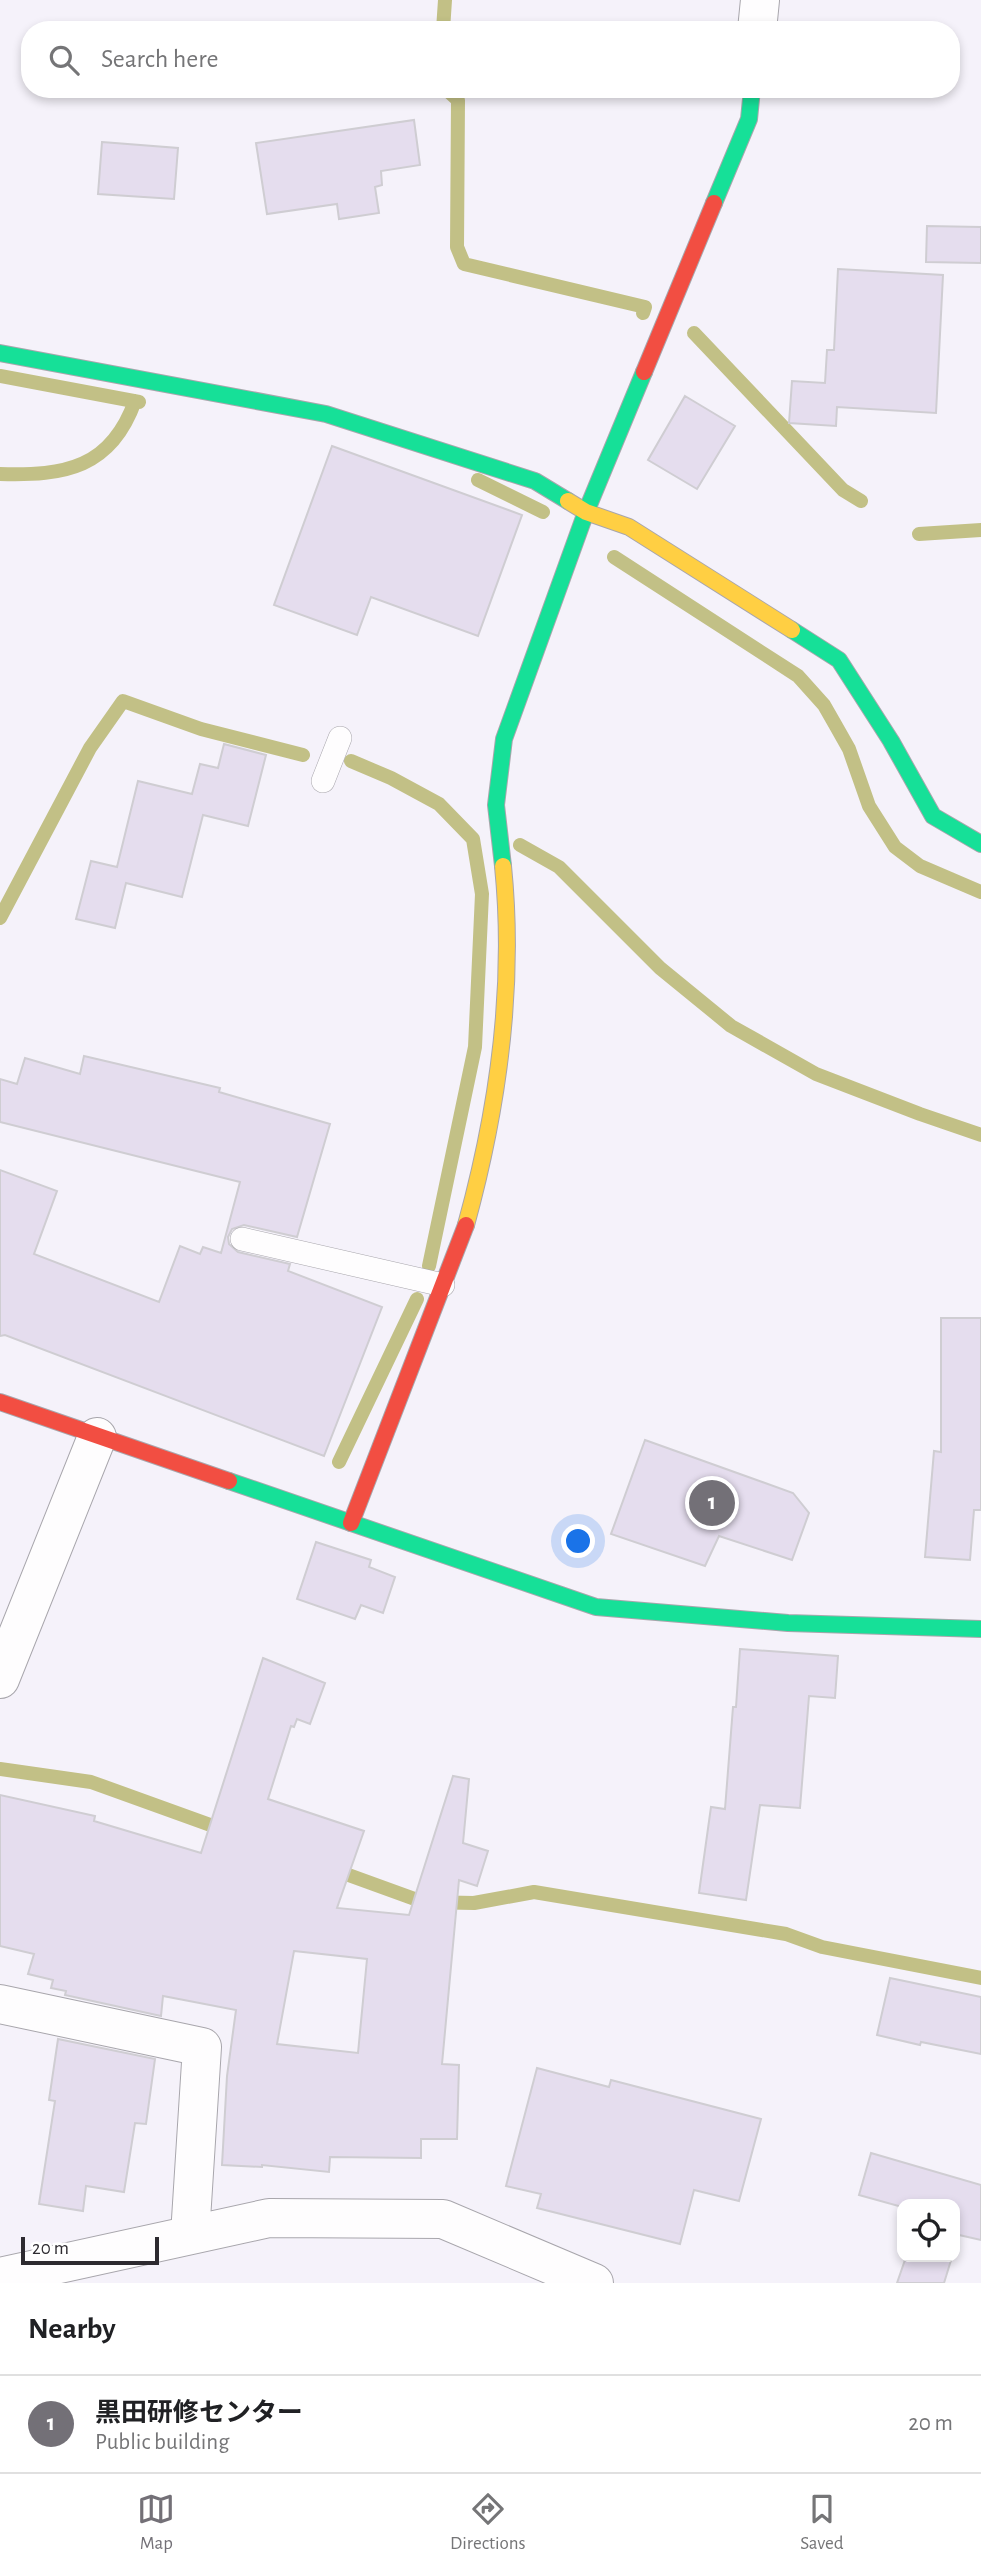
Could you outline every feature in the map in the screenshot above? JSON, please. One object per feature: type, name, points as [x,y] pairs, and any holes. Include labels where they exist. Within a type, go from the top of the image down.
[{"type":"street","points":[[758,21],[760,0]]},
{"type":"street","points":[[351,1523],[467,1223],[495,1095],[508,971],[504,879],[496,805],[504,739],[586,512],[749,119],[751,98]]},
{"type":"street","points":[[0,353],[326,414],[535,481],[586,512],[629,527],[839,660],[891,741],[933,816],[981,844]]},
{"type":"street","points":[[0,1402],[596,1607],[672,1616],[887,1628],[981,1629]]},
{"type":"street","points":[[0,1679],[97,1437]]},
{"type":"street","points":[[0,2004],[202,2047],[190,2235]]},
{"type":"street","points":[[0,2277],[270,2218],[443,2219],[594,2283]]},
{"type":"lane","points":[[323,780],[340,738]]},
{"type":"lane","points":[[242,1238],[443,1285]]},
{"type":"building","points":[[414,120],[420,165],[381,171],[382,185],[375,187],[379,213],[339,219],[337,204],[267,214],[256,143]]},
{"type":"building","points":[[102,142],[178,148],[174,199],[98,194]]},
{"type":"building","points":[[927,226],[981,227],[981,263],[926,262]]},
{"type":"building","points":[[838,269],[943,275],[936,413],[837,407],[836,426],[789,423],[792,381],[825,383],[827,350],[834,350]]},
{"type":"building","points":[[685,396],[735,426],[697,489],[648,460]]},
{"type":"building","points":[[332,446],[522,515],[478,636],[371,597],[357,635],[274,605]]},
{"type":"building","points":[[224,744],[266,755],[248,826],[203,815],[182,897],[126,883],[115,928],[76,919],[91,861],[117,867],[138,781],[192,794],[200,764],[218,768]]},
{"type":"building","points":[[84,1056],[220,1088],[219,1092],[330,1124],[297,1237],[244,1225],[232,1229],[228,1237],[229,1244],[238,1252],[290,1264],[288,1271],[382,1307],[324,1456],[5,1335],[0,1336],[0,1170],[57,1191],[34,1254],[159,1302],[180,1246],[200,1254],[203,1247],[221,1253],[240,1182],[0,1122],[0,1079],[17,1084],[25,1058],[80,1074]]},
{"type":"building","points":[[941,1318],[981,1318],[981,1510],[974,1510],[970,1560],[925,1557],[934,1451],[941,1452]]},
{"type":"building","points":[[645,1440],[793,1493],[809,1513],[792,1560],[719,1536],[705,1566],[611,1534]]},
{"type":"building","points":[[316,1542],[371,1560],[369,1567],[395,1577],[383,1613],[361,1605],[355,1619],[297,1599]]},
{"type":"building","points":[[740,1649],[838,1656],[835,1698],[809,1696],[800,1808],[760,1805],[746,1900],[699,1893],[711,1807],[725,1809]]},
{"type":"building","points":[[263,1658],[325,1683],[310,1724],[297,1719],[294,1727],[291,1726],[268,1799],[364,1831],[337,1908],[409,1915],[453,1776],[469,1779],[463,1843],[488,1851],[477,1886],[459,1880],[442,2064],[459,2065],[457,2139],[421,2139],[421,2158],[330,2157],[329,2172],[262,2165],[222,2165],[227,2076],[236,2010],[163,1996],[161,2016],[65,1995],[66,1991],[51,1988],[53,1980],[28,1974],[34,1954],[0,1946],[0,1795],[95,1816],[94,1821],[201,1853]],"holes":[[[294,1951],[367,1959],[358,2053],[277,2044]]]},
{"type":"building","points":[[890,1978],[981,1997],[981,2054],[921,2042],[920,2045],[877,2035]]},
{"type":"building","points":[[58,2039],[155,2059],[146,2124],[135,2123],[124,2192],[86,2186],[83,2211],[39,2204],[55,2101],[49,2100]]},
{"type":"building","points":[[537,2068],[609,2087],[611,2080],[761,2119],[739,2201],[694,2190],[680,2244],[537,2208],[541,2194],[506,2186]]},
{"type":"building","points":[[871,2153],[981,2185],[981,2240],[960,2235],[960,2199],[897,2199],[897,2206],[859,2195]]},
{"type":"building","points":[[904,2262],[950,2262],[944,2283],[897,2283]]},
{"type":"waterway","points":[[444,21],[445,0]]},
{"type":"waterway","points":[[456,98],[458,100],[457,247],[464,264],[645,307],[643,313]]},
{"type":"waterway","points":[[694,333],[843,490],[861,501]]},
{"type":"waterway","points":[[0,376],[139,402]]},
{"type":"waterway","points":[[0,474],[45,473],[83,463],[99,454],[113,441],[135,401]]},
{"type":"waterway","points":[[478,480],[543,512]]},
{"type":"waterway","points":[[919,534],[981,530]]},
{"type":"waterway","points":[[614,557],[798,676],[824,705],[836,726],[849,749],[869,806],[895,847],[920,866],[981,892]]},
{"type":"waterway","points":[[0,918],[90,748],[123,701],[201,729],[303,755]]},
{"type":"waterway","points":[[351,761],[391,778],[439,804],[473,839],[482,894],[475,1047],[429,1266]]},
{"type":"waterway","points":[[520,845],[559,867],[660,968],[731,1026],[816,1074],[981,1135]]},
{"type":"waterway","points":[[339,1462],[417,1299]]},
{"type":"waterway","points":[[0,1769],[91,1782],[227,1831]]},
{"type":"waterway","points":[[332,1869],[423,1902],[474,1903],[534,1892],[786,1934],[822,1947],[981,1978]]},
{"type":"traffic: fast","points":[[714,203],[749,119],[751,98]]},
{"type":"traffic: fast","points":[[0,353],[326,414],[535,481],[568,501]]},
{"type":"traffic: fast","points":[[503,866],[496,805],[504,739],[586,512],[644,372]]},
{"type":"traffic: fast","points":[[792,630],[839,660],[891,741],[933,816],[981,844]]},
{"type":"traffic: fast","points":[[229,1481],[596,1607],[788,1623],[981,1629]]},
{"type":"traffic: slow","points":[[568,501],[586,512],[629,527],[792,630]]},
{"type":"traffic: slow","points":[[466,1225],[487,1137],[501,1047],[507,956],[503,866]]},
{"type":"traffic: jam","points":[[644,372],[714,203]]},
{"type":"traffic: jam","points":[[351,1523],[466,1225]]},
{"type":"traffic: jam","points":[[0,1402],[229,1481]]},
{"type":"place","name":"黒田研修センター","points":[[712,1503]]}]
